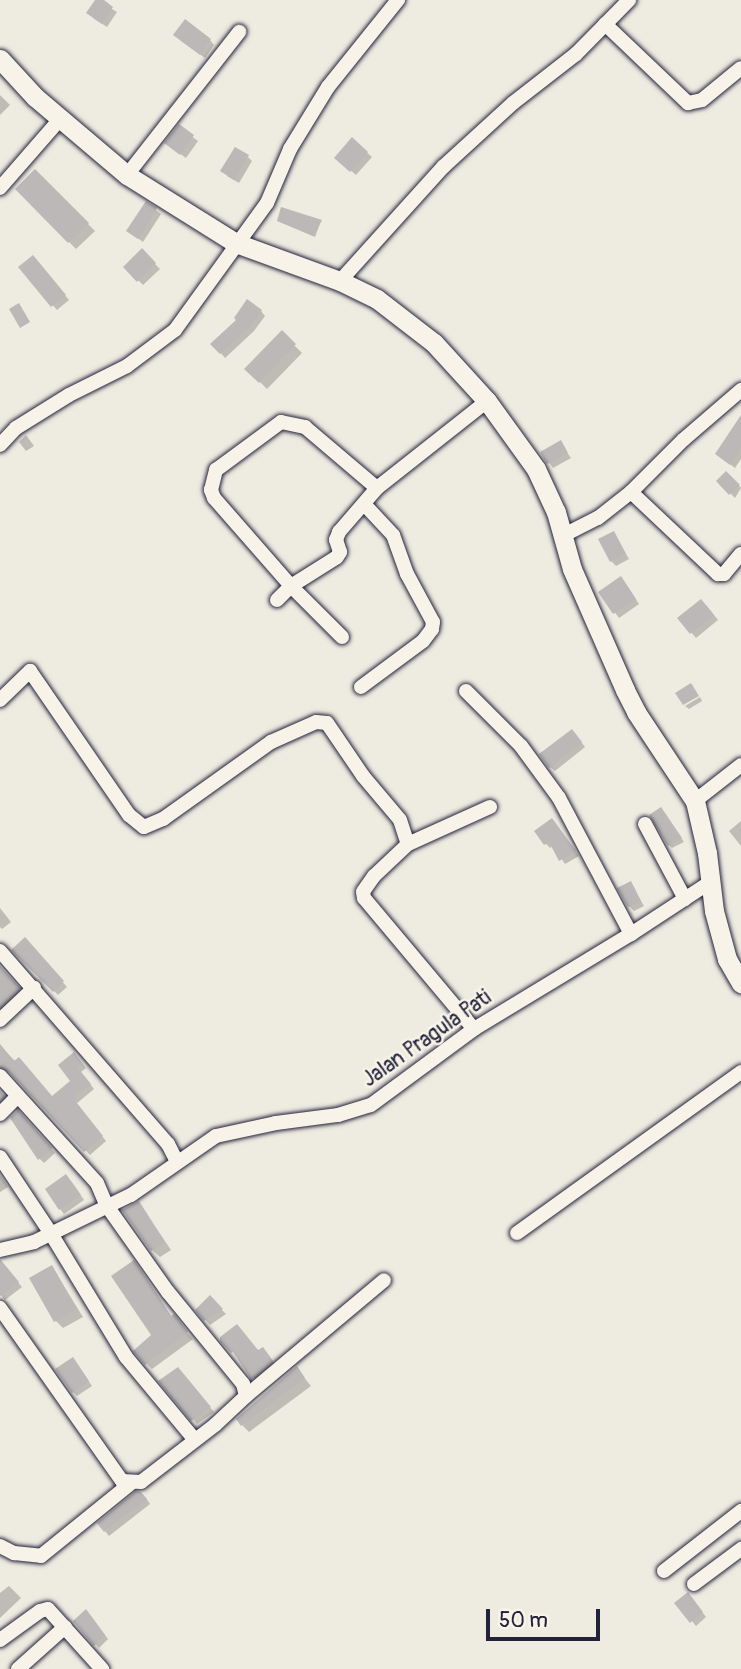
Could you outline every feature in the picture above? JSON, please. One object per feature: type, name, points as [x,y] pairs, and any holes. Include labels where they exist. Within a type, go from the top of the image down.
[{"type":"street","points":[[0,444],[16,428],[69,395],[127,366],[175,330],[267,204],[290,149],[328,88],[398,0]]},
{"type":"street","points":[[340,281],[443,167],[576,54],[629,0]]},
{"type":"street","points":[[605,24],[688,103],[702,100],[741,68]]},
{"type":"street","points":[[127,175],[239,33]]},
{"type":"street","points":[[0,59],[35,97],[127,175],[236,243],[340,281],[377,299],[425,335],[457,365],[487,401],[536,469],[564,535],[572,569],[630,701],[695,801],[707,853],[709,883],[727,959],[741,983]]},
{"type":"street","points":[[0,188],[61,118]]},
{"type":"street","points":[[564,535],[598,518],[631,492],[740,392]]},
{"type":"street","points":[[277,600],[291,586],[337,556],[340,552],[336,540],[339,532],[377,488],[487,401]]},
{"type":"street","points":[[342,637],[291,586],[214,498],[211,490],[216,470],[281,422],[306,427],[377,488]]},
{"type":"street","points":[[631,492],[718,574],[724,574],[741,555]]},
{"type":"street","points":[[361,687],[423,641],[432,629],[433,622],[407,574],[393,535],[364,504]]},
{"type":"street","points":[[0,700],[30,671],[129,815],[144,827],[163,819],[271,742],[323,721],[330,726],[363,776],[400,820],[408,844]]},
{"type":"street","points":[[466,691],[521,746],[559,798],[631,934]]},
{"type":"street","points":[[695,801],[741,765]]},
{"type":"street","points":[[474,1029],[364,898],[363,892],[374,876],[408,844],[490,807]]},
{"type":"street","points":[[645,824],[685,899]]},
{"type":"street","name":"Jalan Pragula Pati","points":[[1,1251],[34,1241],[131,1195],[216,1136],[276,1123],[338,1115],[371,1105],[474,1029],[631,934],[709,883]]},
{"type":"street","points":[[0,951],[168,1144],[177,1163]]},
{"type":"street","points":[[0,1020],[34,988]]},
{"type":"street","points":[[517,1233],[741,1072]]},
{"type":"street","points":[[0,1076],[97,1183],[107,1206],[168,1292],[243,1384],[246,1396]]},
{"type":"street","points":[[0,1114],[18,1096]]},
{"type":"street","points":[[0,1157],[50,1232],[126,1357],[194,1439]]},
{"type":"street","points":[[0,1308],[119,1479],[131,1483],[141,1482],[215,1425],[384,1280]]},
{"type":"street","points":[[0,1546],[14,1553],[41,1556],[131,1483]]},
{"type":"street","points":[[664,1571],[741,1511]]},
{"type":"street","points":[[694,1584],[741,1549]]},
{"type":"street","points":[[0,1640],[42,1610],[50,1611],[102,1669]]},
{"type":"street","points":[[18,1669],[65,1627]]},
{"type":"building","points":[[95,0],[104,0],[113,7],[102,24],[86,13]]},
{"type":"building","points":[[185,19],[211,39],[200,55],[173,35]]},
{"type":"building","points":[[179,124],[194,135],[180,155],[164,143]]},
{"type":"building","points":[[352,137],[368,152],[350,172],[334,158]]},
{"type":"building","points":[[235,147],[249,155],[234,180],[220,171]]},
{"type":"building","points":[[35,169],[89,223],[68,243],[15,189]]},
{"type":"building","points":[[146,201],[157,208],[138,239],[126,231]]},
{"type":"building","points":[[281,207],[322,220],[313,236],[277,221]]},
{"type":"building","points":[[142,248],[156,263],[137,282],[123,267]]},
{"type":"building","points":[[33,255],[66,295],[51,307],[18,267]]},
{"type":"building","points":[[247,299],[262,310],[250,327],[220,354],[210,344],[236,320],[234,318]]},
{"type":"building","points":[[19,303],[30,322],[20,328],[9,309]]},
{"type":"building","points":[[282,330],[296,344],[259,383],[244,369]]},
{"type":"building","points":[[741,415],[741,448],[730,465],[715,454]]},
{"type":"building","points":[[561,440],[568,453],[547,464],[540,452]]},
{"type":"building","points":[[726,471],[740,485],[729,495],[716,481]]},
{"type":"building","points":[[614,531],[626,554],[610,562],[598,539]]},
{"type":"building","points":[[621,576],[636,599],[613,614],[598,592]]},
{"type":"building","points":[[701,599],[714,615],[690,634],[677,618]]},
{"type":"building","points":[[691,683],[699,696],[683,705],[675,693]]},
{"type":"building","points":[[572,729],[582,742],[549,768],[539,754]]},
{"type":"building","points":[[661,807],[682,838],[668,846],[649,815]]},
{"type":"building","points":[[552,818],[576,851],[559,861],[549,842],[544,845],[534,831]]},
{"type":"building","points":[[631,881],[641,901],[628,907],[617,888]]},
{"type":"building","points":[[25,937],[64,981],[53,992],[11,950]]},
{"type":"building","points":[[0,966],[20,988],[0,1007]]},
{"type":"building","points":[[0,1044],[14,1061],[19,1057],[52,1096],[70,1081],[58,1065],[74,1052],[82,1063],[77,1067],[91,1084],[73,1098],[103,1136],[84,1152],[7,1070],[0,1067]]},
{"type":"building","points":[[18,1110],[52,1148],[38,1160],[10,1118]]},
{"type":"building","points":[[66,1174],[81,1195],[59,1210],[45,1189]]},
{"type":"building","points":[[139,1201],[165,1242],[151,1251],[122,1210]]},
{"type":"building","points":[[0,1259],[19,1282],[0,1296]]},
{"type":"building","points":[[134,1260],[171,1316],[174,1314],[188,1332],[145,1365],[133,1351],[151,1335],[111,1276]]},
{"type":"building","points":[[52,1265],[77,1309],[54,1322],[29,1278]]},
{"type":"building","points":[[210,1295],[223,1309],[204,1321],[195,1310]]},
{"type":"building","points":[[237,1324],[258,1350],[263,1347],[273,1361],[251,1379],[233,1352],[220,1341],[220,1337]]},
{"type":"building","points":[[73,1357],[89,1381],[72,1393],[55,1369]]},
{"type":"building","points":[[297,1366],[305,1378],[241,1426],[236,1419]]},
{"type":"building","points":[[178,1367],[211,1407],[191,1421],[158,1381]]},
{"type":"building","points":[[136,1491],[141,1492],[147,1499],[104,1532],[97,1523]]},
{"type":"building","points":[[688,1592],[703,1612],[690,1623],[674,1603]]},
{"type":"building","points":[[86,1609],[105,1635],[94,1646],[73,1621]]}]
